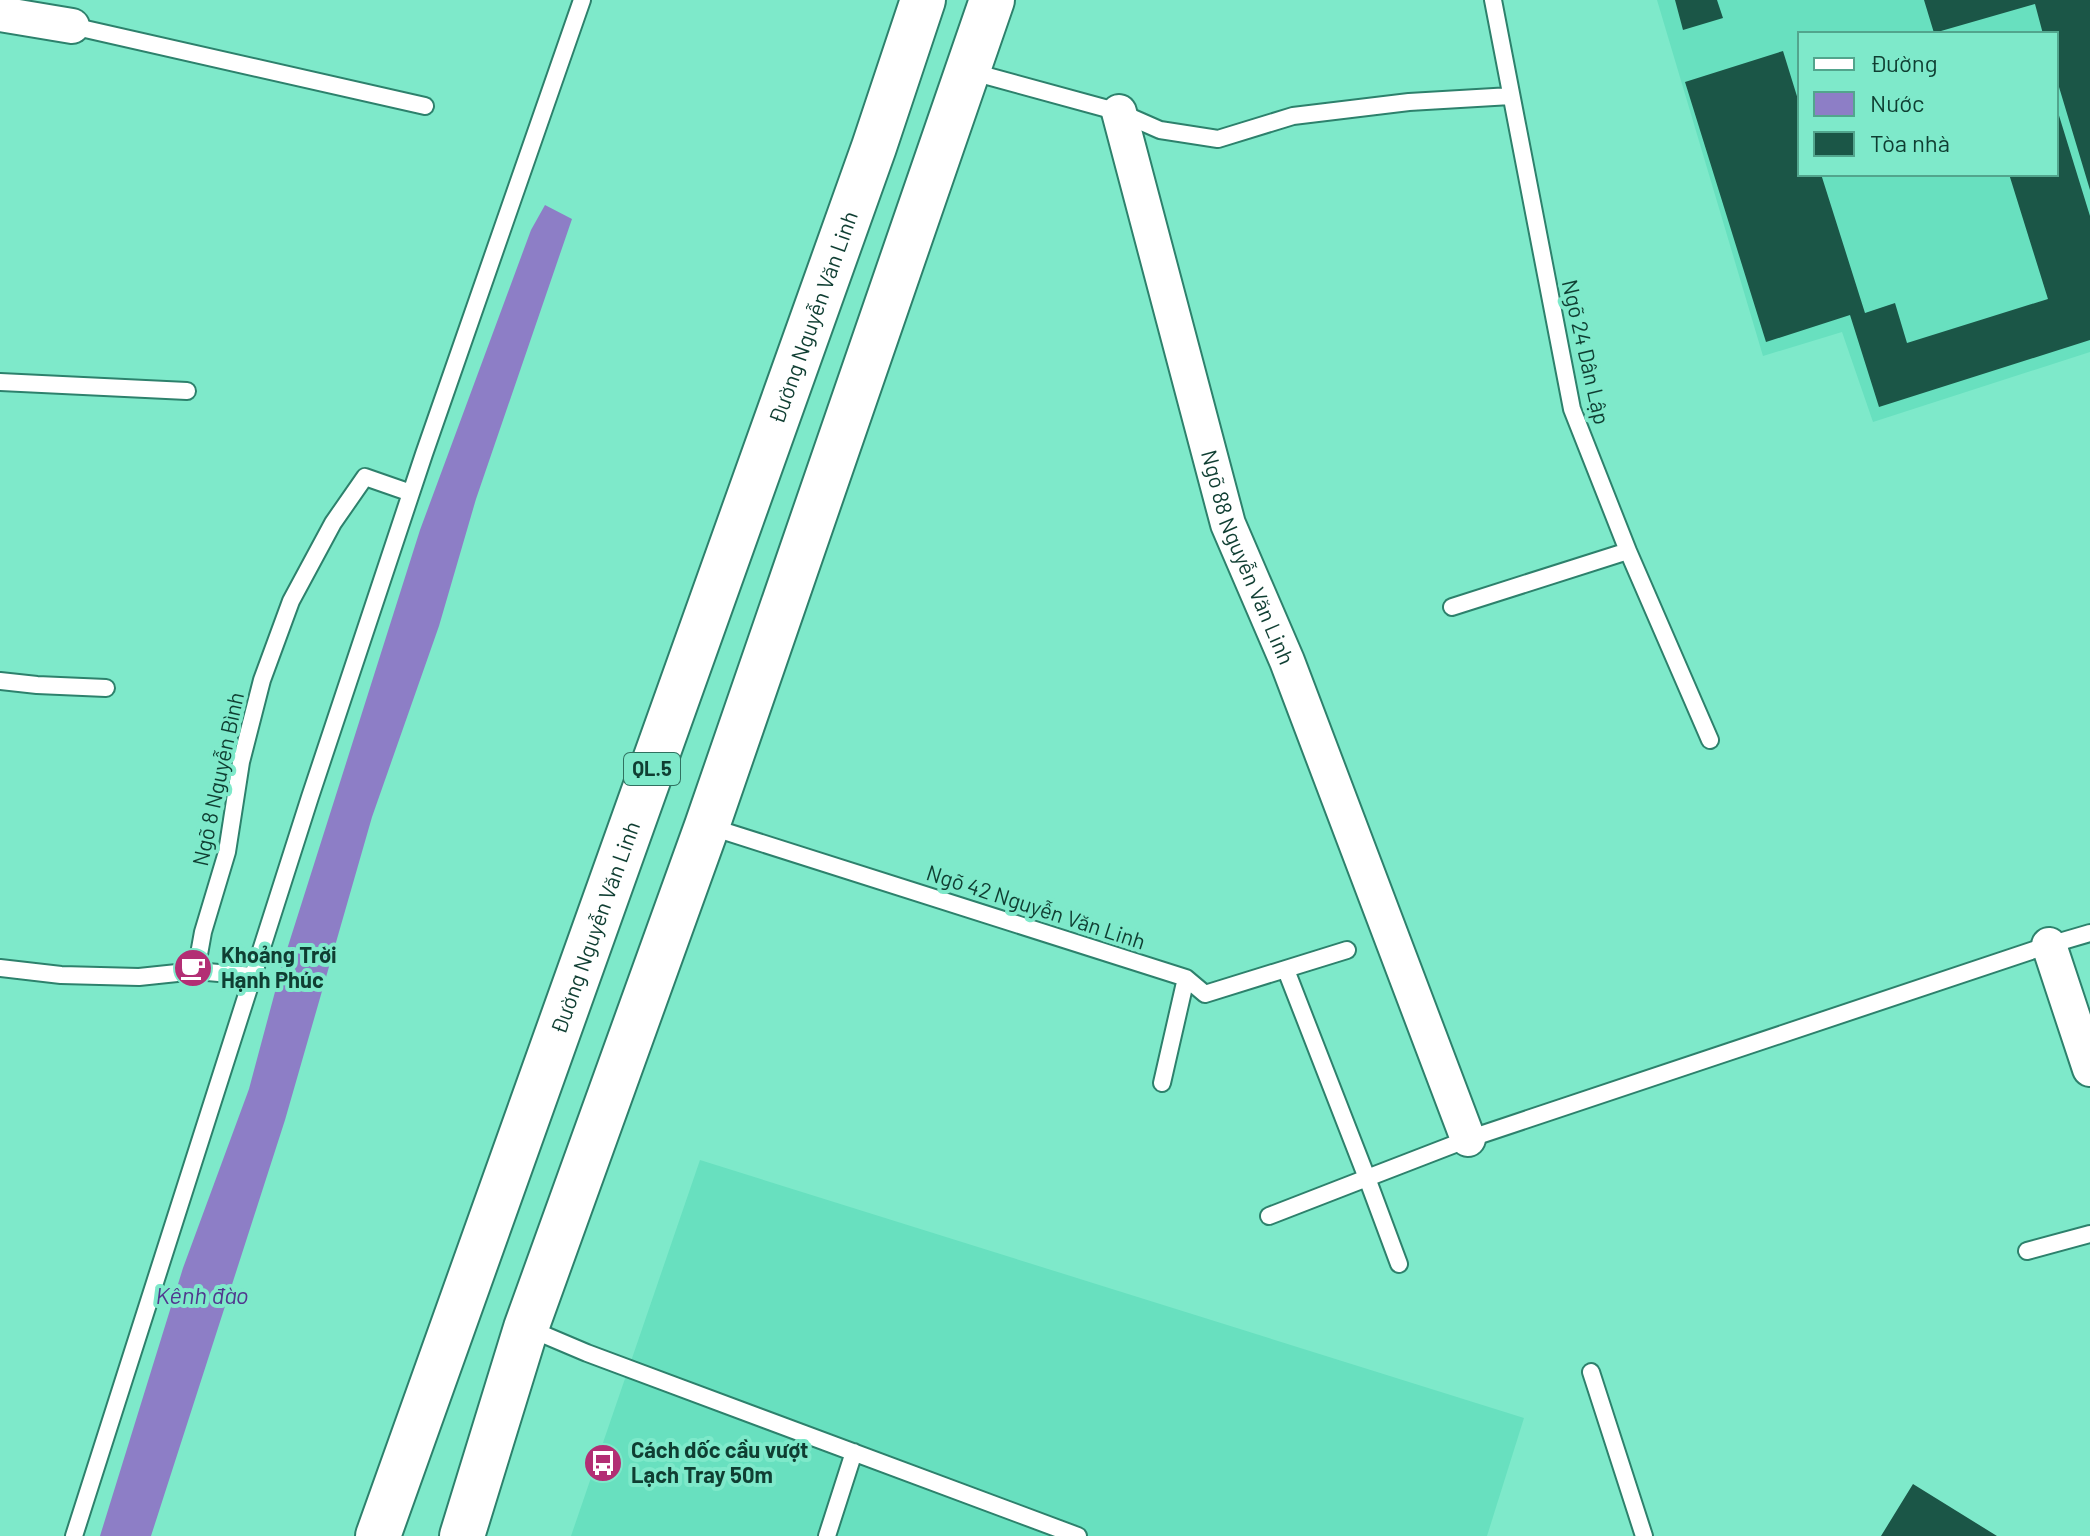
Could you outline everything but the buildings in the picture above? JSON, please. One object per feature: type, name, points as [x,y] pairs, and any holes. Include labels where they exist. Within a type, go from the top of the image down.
[{"type":"highway","name":"Đường Nguyễn Văn Linh","points":[[378,1536],[869,162],[923,0]]},
{"type":"highway","points":[[462,1536],[526,1328],[707,826],[992,0]]},
{"type":"street","points":[[0,14],[72,26]]},
{"type":"street","name":"Ngõ 88 Nguyễn Văn Linh","points":[[1119,112],[1228,524],[1287,661],[1468,1139]]},
{"type":"street","points":[[2049,945],[2090,1069]]},
{"type":"lane","points":[[74,1536],[310,797],[411,493],[582,0]]},
{"type":"lane","name":"Ngõ 24 Dân Lập","points":[[1493,0],[1572,409],[1628,551],[1710,740]]},
{"type":"lane","points":[[72,26],[425,106]]},
{"type":"lane","points":[[968,71],[1119,112],[1160,130],[1218,139],[1293,116],[1409,102],[1511,96]]},
{"type":"lane","points":[[0,382],[187,391]]},
{"type":"lane","name":"Ngõ 8 Nguyễn Bình","points":[[196,971],[203,932],[227,852],[241,762],[262,680],[291,601],[333,523],[365,477],[411,493]]},
{"type":"lane","points":[[1452,607],[1628,551]]},
{"type":"lane","points":[[0,681],[106,688]]},
{"type":"lane","name":"Ngõ 42 Nguyễn Văn Linh","points":[[707,826],[1186,978],[1205,994],[1347,950]]},
{"type":"lane","points":[[1269,1216],[1468,1139],[2090,933]]},
{"type":"lane","points":[[0,968],[61,975],[139,977],[196,971],[253,976]]},
{"type":"lane","points":[[1286,970],[1399,1264]]},
{"type":"lane","points":[[1162,1083],[1186,978]]},
{"type":"lane","points":[[2027,1251],[2090,1234]]},
{"type":"lane","points":[[526,1328],[1078,1536]]},
{"type":"lane","points":[[1591,1372],[1644,1536]]},
{"type":"lane","points":[[827,1536],[854,1452]]},
{"type":"shaded area","points":[[1657,0],[2090,0],[2090,352],[1873,422],[1842,332],[1763,356]]},
{"type":"shaded area","points":[[700,1160],[1524,1418],[1487,1536],[571,1536]]},
{"type":"water","name":"Kênh đào","points":[[545,205],[572,219],[476,499],[439,626],[372,817],[285,1120],[151,1536],[100,1536],[183,1268],[249,1089],[283,962],[420,530],[531,230]]},
{"type":"place","name":"Khoảng Trời Hạnh Phúc","points":[[193,968]]},
{"type":"place","name":"Cách dốc cầu vượt Lạch Tray 50m","points":[[603,1463]]}]
